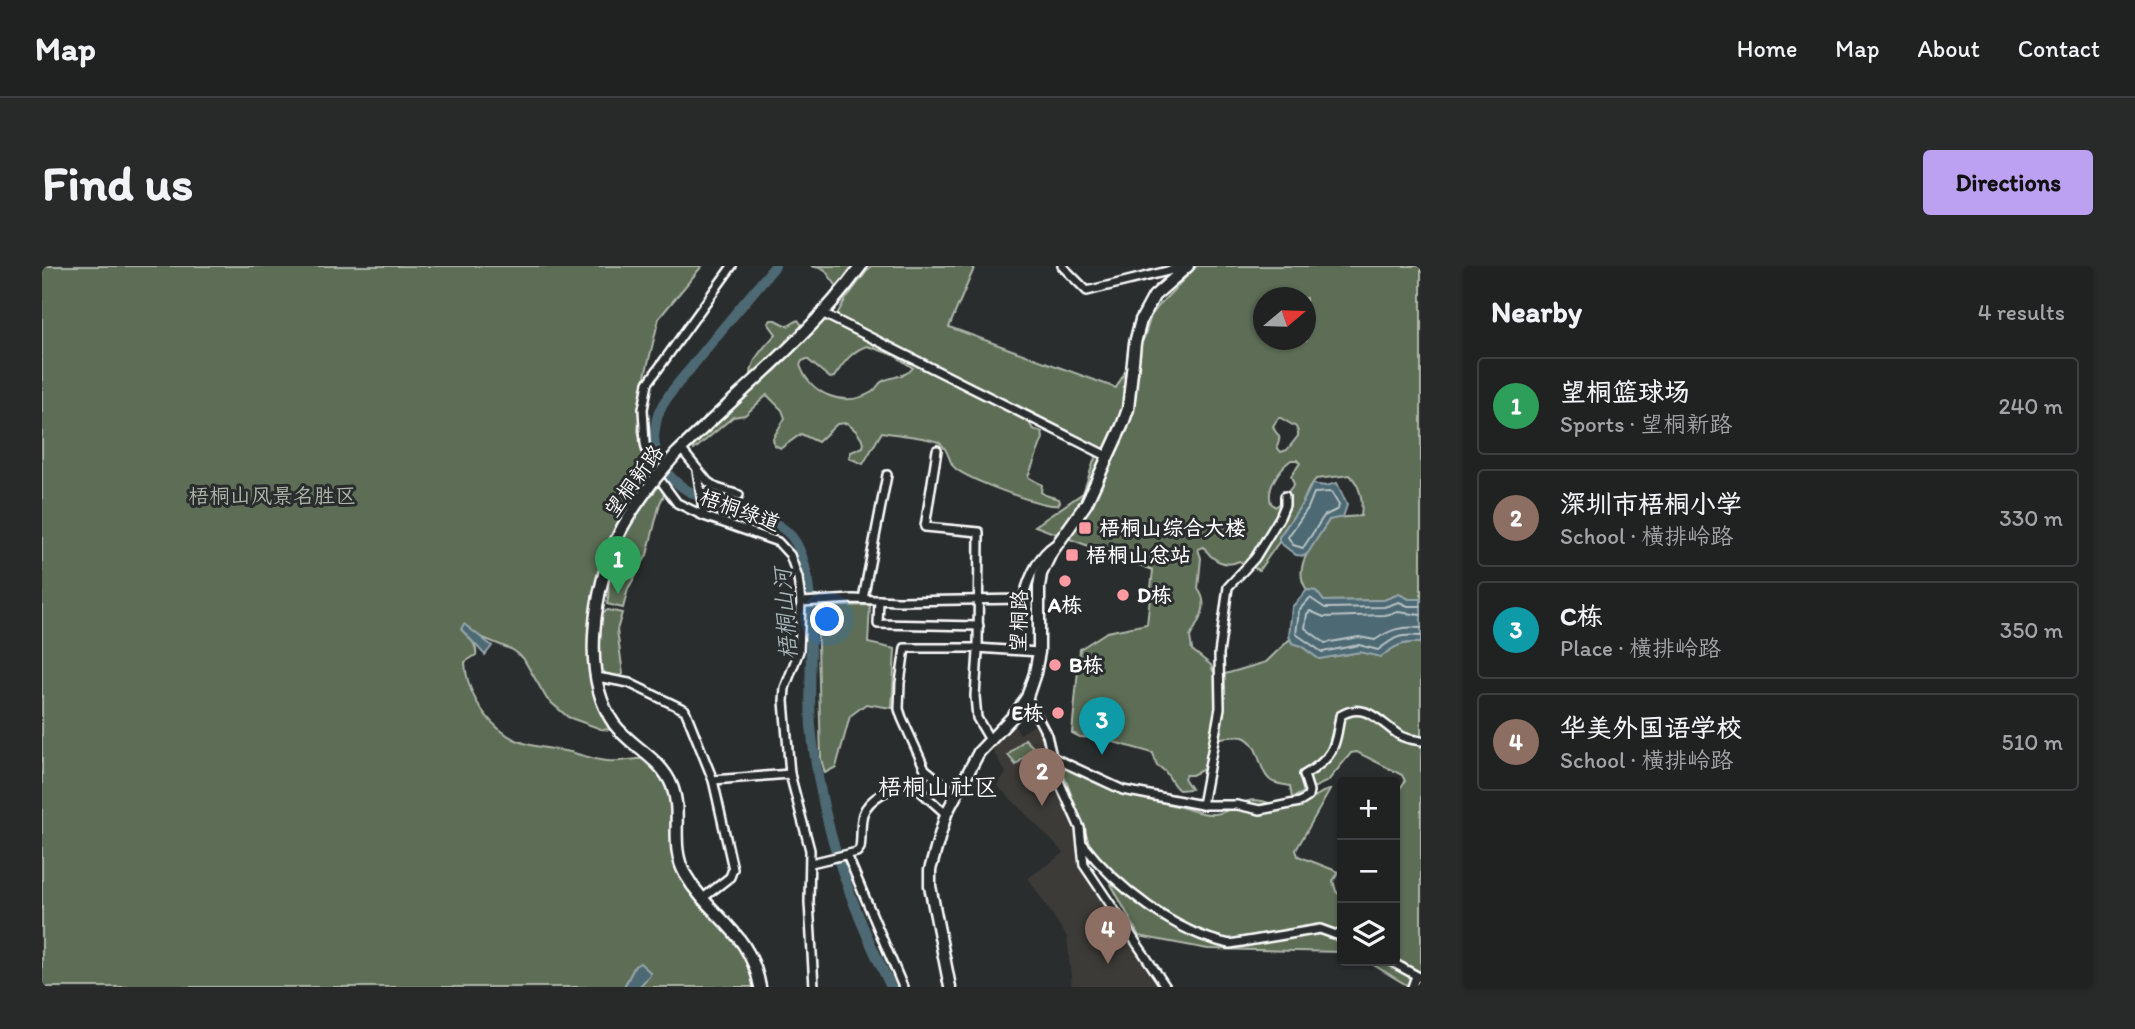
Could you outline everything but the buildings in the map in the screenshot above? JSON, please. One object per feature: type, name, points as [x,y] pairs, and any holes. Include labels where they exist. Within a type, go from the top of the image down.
[{"type":"street","name":"梧桐绿道","points":[[732,266],[648,383],[645,394],[644,433],[650,466],[677,503],[783,545],[790,555],[798,578],[803,602],[799,651],[785,688],[784,701],[790,774],[810,850],[809,902],[814,987]]},
{"type":"street","name":"望桐新路","points":[[760,987],[758,973],[746,946],[686,876],[678,855],[672,786],[654,760],[615,725],[601,695],[594,634],[597,610],[603,580],[620,534],[654,480],[679,452],[824,314],[861,266]]},
{"type":"street","points":[[1062,266],[1087,291],[1188,266]]},
{"type":"street","name":"望桐路","points":[[950,987],[930,886],[930,870],[946,814],[979,752],[1017,712],[1027,697],[1039,652],[1038,587],[1045,563],[1086,504],[1128,409],[1135,343],[1141,320],[1154,296],[1188,266]]},
{"type":"street","points":[[824,314],[1107,456]]},
{"type":"street","points":[[937,450],[925,527],[979,532],[979,626],[975,695],[977,719],[990,740]]},
{"type":"street","points":[[679,452],[698,473],[718,488],[738,495]]},
{"type":"street","points":[[698,473],[704,513]]},
{"type":"street","points":[[863,599],[887,475]]},
{"type":"street","points":[[1202,805],[1220,708],[1219,654],[1228,587],[1255,558],[1280,517],[1285,496]]},
{"type":"street","points":[[803,602],[863,599],[1023,599],[1027,581],[1042,556],[1051,545],[1057,544]]},
{"type":"street","points":[[879,600],[878,624],[979,626]]},
{"type":"street","points":[[957,795],[925,769],[902,718],[899,709],[900,683],[905,648],[978,648],[1039,652]]},
{"type":"street","points":[[597,677],[629,683],[685,710],[713,780],[733,869],[730,877],[704,898]]},
{"type":"street","points":[[1027,697],[1044,727],[1061,790],[1080,828],[1084,865],[1166,987]]},
{"type":"street","points":[[1052,757],[1123,790],[1202,805],[1237,805],[1261,810],[1300,802],[1307,797],[1309,790],[1304,775],[1322,766],[1327,759],[1340,730],[1340,716],[1357,709],[1385,723],[1399,735],[1421,741]]},
{"type":"street","points":[[713,780],[790,774]]},
{"type":"street","points":[[811,863],[845,856],[860,848],[862,816],[866,807],[889,790],[910,782],[946,814]]},
{"type":"street","points":[[1082,842],[1111,877],[1138,898],[1216,942],[1230,944],[1320,929],[1337,935]]},
{"type":"street","points":[[845,856],[903,987]]},
{"type":"street","points":[[1399,966],[1419,977],[1412,987]]},
{"type":"shaded area","points":[[1010,721],[1020,734],[1036,724],[1045,743],[1055,782],[1077,828],[1080,844],[1124,932],[1162,987],[1072,987],[1067,937],[1028,878],[1064,853],[997,785],[1006,773],[989,744]]},
{"type":"green space","name":"梧桐山风景名胜区","points":[[42,266],[702,266],[659,318],[645,376],[638,431],[646,458],[646,481],[611,545],[592,622],[595,681],[612,726],[611,730],[568,717],[547,699],[523,658],[513,650],[461,629],[472,641],[476,651],[476,655],[465,662],[476,701],[503,732],[527,744],[602,760],[651,759],[674,795],[672,845],[676,860],[736,935],[758,987],[639,987],[648,976],[635,966],[624,987],[42,987]]},
{"type":"green space","points":[[811,266],[855,266],[839,289],[824,269]]},
{"type":"green space","points":[[871,266],[975,266],[949,327],[1116,388],[1144,338],[1151,316],[1197,266],[1421,266],[1421,599],[1409,599],[1399,594],[1384,600],[1324,601],[1316,591],[1307,590],[1301,572],[1303,563],[1329,520],[1361,516],[1362,510],[1359,489],[1350,475],[1316,479],[1259,570],[1239,561],[1229,564],[1219,562],[1204,547],[1198,549],[1201,558],[1198,589],[1202,595],[1203,608],[1190,637],[1192,650],[1211,665],[1213,671],[1222,675],[1266,662],[1290,639],[1292,643],[1319,659],[1360,652],[1381,657],[1400,645],[1421,643],[1421,987],[1410,987],[1375,966],[1400,966],[1400,788],[1405,781],[1402,775],[1357,752],[1351,753],[1328,781],[1292,798],[1290,786],[1268,778],[1249,741],[1243,737],[1210,738],[1206,768],[1186,775],[1184,778],[1191,789],[1179,790],[1165,771],[1157,766],[1153,753],[1072,733],[1080,649],[1107,632],[1147,624],[1153,570],[1035,526],[1083,493],[1098,449],[836,316]],"holes":[[[1279,417],[1296,427],[1298,432],[1287,450],[1281,452],[1277,447],[1279,436],[1273,426]],[[1291,460],[1300,463],[1291,476],[1294,484],[1288,492],[1288,498],[1275,507],[1271,503],[1270,491],[1278,474]]]},
{"type":"green space","points":[[827,317],[1024,415],[1033,429],[1042,432],[1043,438],[1028,477],[1042,485],[1041,492],[1059,499],[1060,502],[1058,505],[1050,505],[1037,502],[971,478],[953,466],[943,445],[929,439],[882,432],[863,464],[849,458],[851,452],[863,447],[864,443],[847,423],[837,424],[818,442],[801,434],[781,448],[774,445],[773,438],[785,418],[782,410],[767,395],[745,415],[733,417],[694,450],[692,446],[775,371]],"holes":[[[867,346],[894,355],[913,368],[903,375],[881,382],[872,392],[850,399],[840,399],[820,391],[805,375],[800,365],[807,359],[830,378],[861,348]]]},
{"type":"green space","points":[[776,320],[788,326],[798,320],[804,328],[756,378],[751,375],[754,363],[776,334],[768,323]]},
{"type":"green space","points":[[660,485],[664,495],[647,555],[628,589],[623,608],[607,604],[609,577],[622,539],[635,516]]},
{"type":"green space","points":[[870,605],[868,643],[895,649],[892,708],[866,704],[850,716],[836,767],[825,773],[821,759],[817,607]]},
{"type":"green space","points":[[608,610],[622,613],[617,630],[623,674],[617,677],[607,676],[598,654],[601,613]]},
{"type":"green space","points":[[1025,739],[1034,748],[1016,765],[1008,755]]},
{"type":"green space","points":[[1066,768],[1124,791],[1207,814],[1221,813],[1255,800],[1286,807],[1298,806],[1330,790],[1296,850],[1298,856],[1337,871],[1333,881],[1337,892],[1337,952],[1208,949],[1139,936],[1090,845],[1062,770]]},
{"type":"water","points":[[1337,483],[1347,505],[1343,517],[1329,520],[1308,553],[1304,556],[1296,555],[1279,542],[1279,537],[1312,484],[1326,486]]},
{"type":"water","points":[[1307,590],[1316,591],[1324,601],[1384,600],[1399,594],[1409,599],[1421,599],[1421,643],[1400,645],[1381,657],[1360,652],[1319,659],[1292,643],[1289,636],[1292,607]]},
{"type":"water","points":[[464,624],[492,646],[485,655],[461,629]]},
{"type":"water","points":[[640,963],[650,975],[639,987],[624,987],[635,966]]},
{"type":"waterway","name":"梧桐山河","points":[[775,266],[666,399],[657,420],[655,447],[666,471],[683,488],[718,504],[772,522],[786,531],[796,543],[808,582],[811,726],[821,795],[850,892],[891,987]]},
{"type":"place","name":"梧桐山综合大楼","points":[[1085,528]]},
{"type":"place","name":"梧桐山总站","points":[[1072,555]]},
{"type":"place","name":"A栋","points":[[1065,581]]},
{"type":"place","name":"望桐篮球场","points":[[618,594]]},
{"type":"place","name":"D栋","points":[[1123,595]]},
{"type":"place","name":"B栋","points":[[1055,665]]},
{"type":"place","name":"E栋","points":[[1058,713]]},
{"type":"place","name":"C栋","points":[[1102,755]]},
{"type":"place","name":"深圳市梧桐小学","points":[[1042,806]]},
{"type":"place","name":"华美外国语学校","points":[[1108,964]]},
{"type":"district","name":"梧桐山社区","points":[[938,787]]}]
